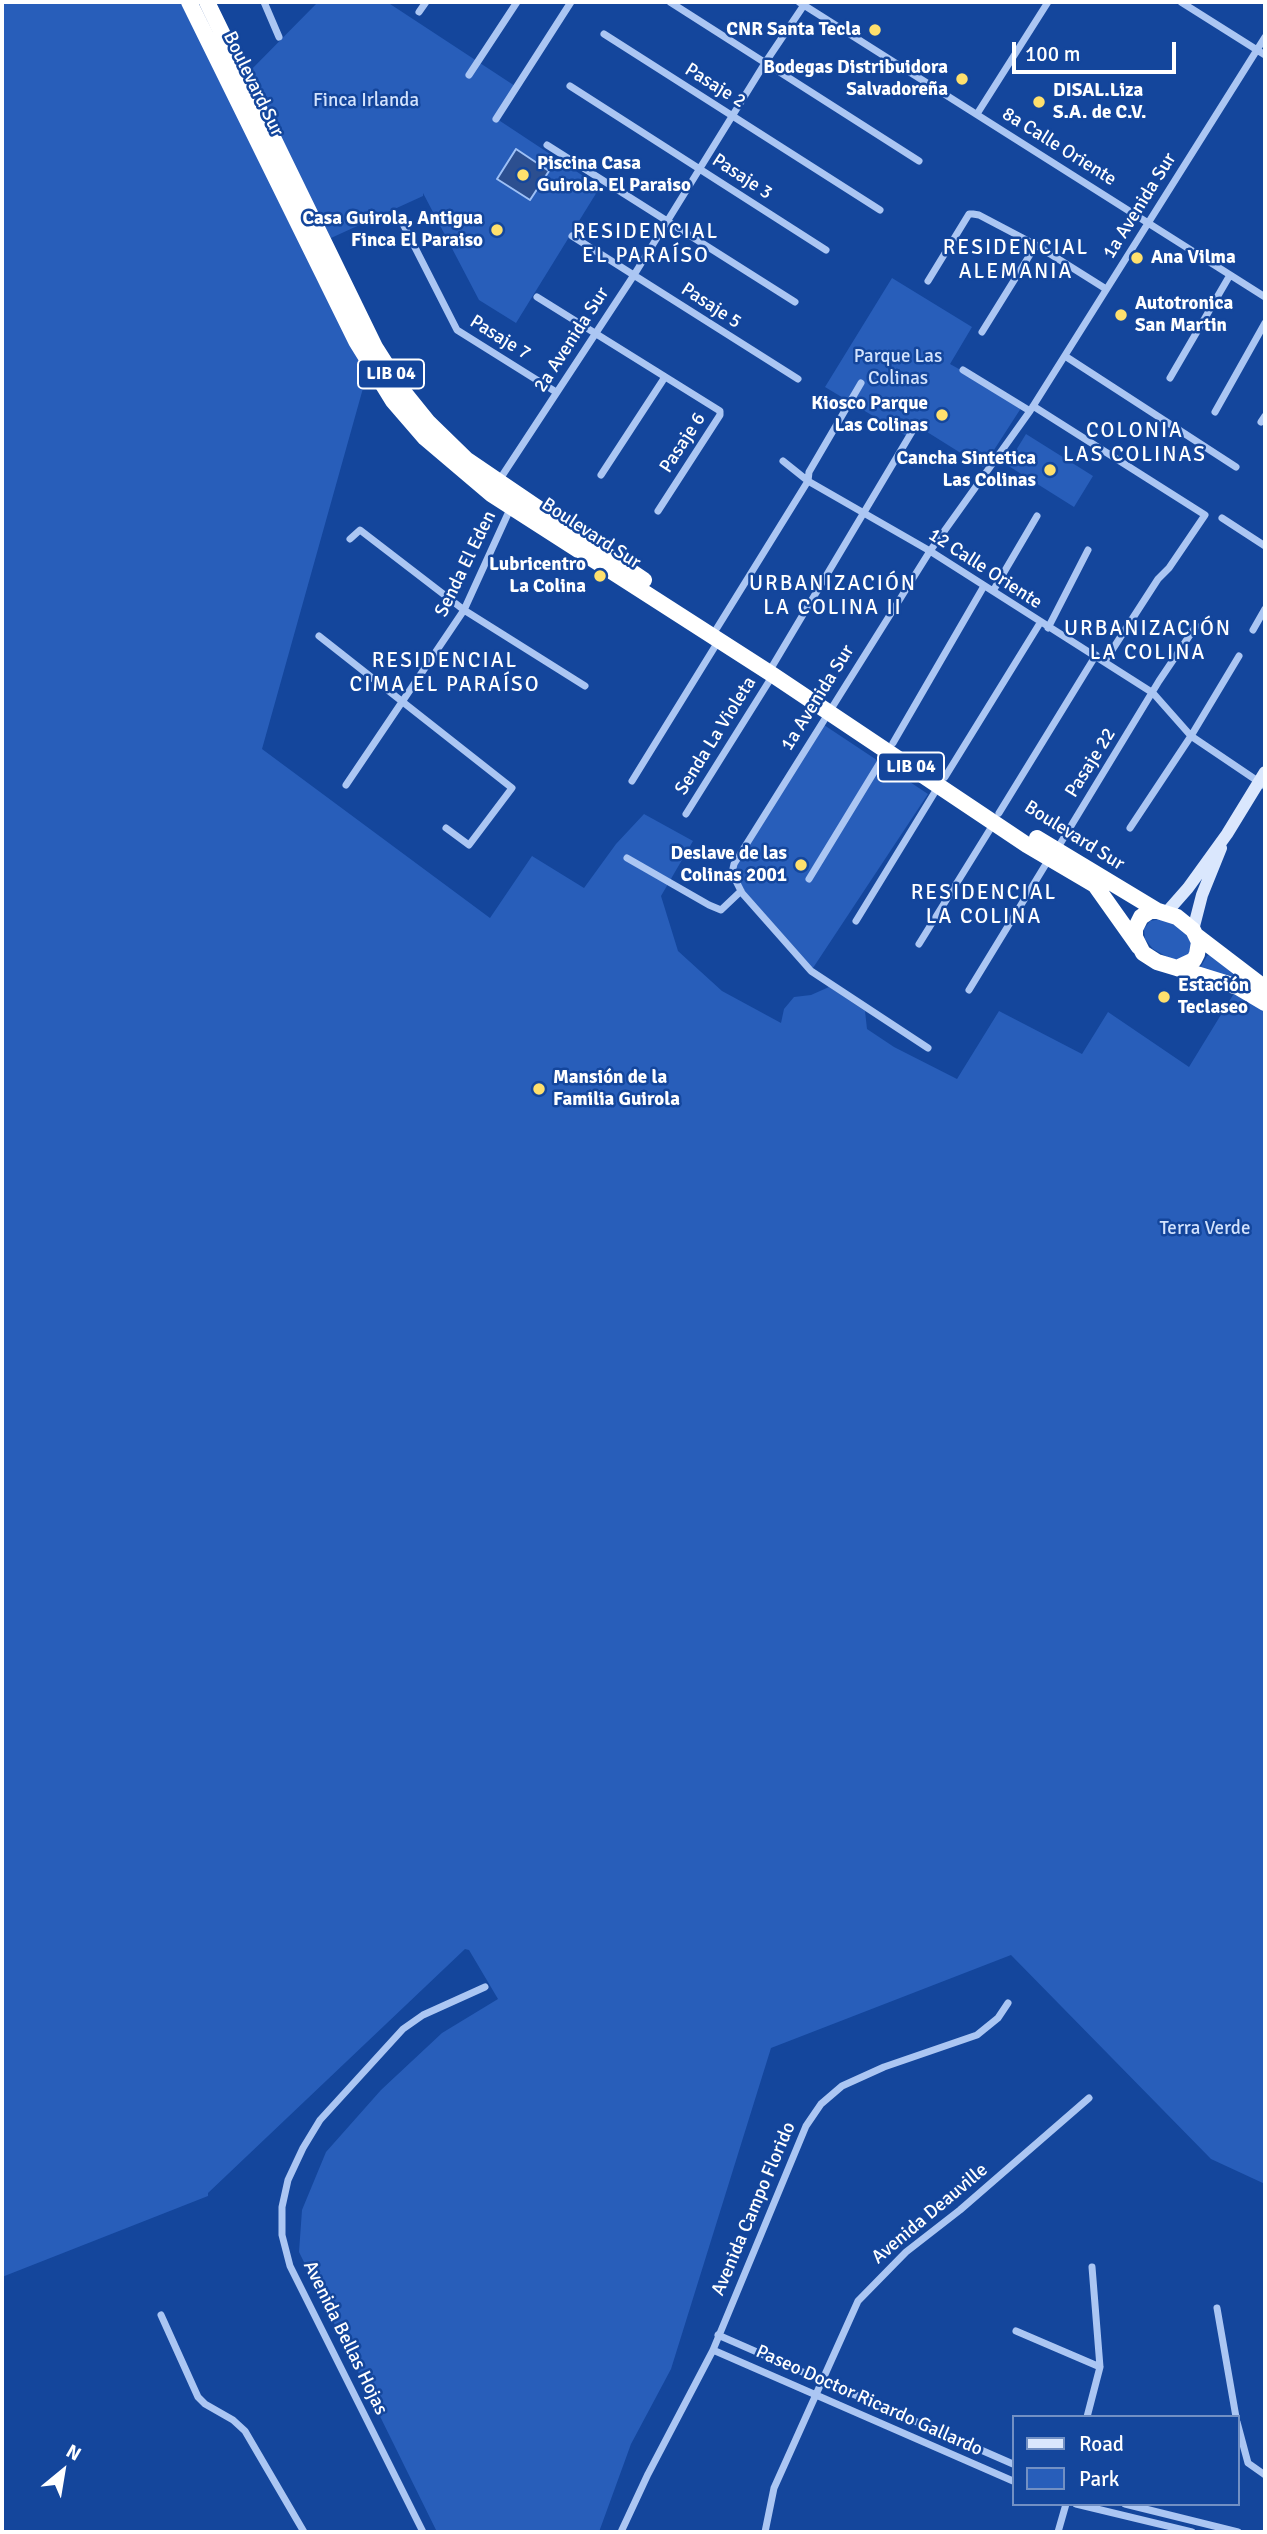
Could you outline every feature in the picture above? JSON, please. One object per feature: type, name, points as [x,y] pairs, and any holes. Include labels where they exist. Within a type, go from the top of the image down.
[{"type":"highway","name":"Boulevard Sur","points":[[189,2],[355,341],[377,378],[425,438],[470,478],[514,501],[1053,854],[1097,887],[1139,947]]},
{"type":"highway","name":"Boulevard Sur","points":[[207,2],[385,364],[402,391],[441,436],[498,483],[514,501]]},
{"type":"highway","name":"Boulevard Sur","points":[[1053,854],[1162,912]]},
{"type":"highway","points":[[1139,947],[1135,937],[1137,922],[1150,911],[1162,912]]},
{"type":"highway","name":"LIB 04","points":[[1162,912],[1177,917],[1265,988]]},
{"type":"highway","points":[[1177,968],[1194,960],[1199,948],[1195,933]]},
{"type":"highway","name":"LIB 04","points":[[1139,947],[1157,962],[1238,987],[1265,1003]]},
{"type":"street","points":[[264,2],[279,37]]},
{"type":"street","points":[[419,12],[426,2]]},
{"type":"street","points":[[470,75],[517,2]]},
{"type":"street","points":[[496,119],[570,2]]},
{"type":"street","points":[[670,2],[919,161]]},
{"type":"street","points":[[977,114],[1048,2]]},
{"type":"street","points":[[1181,2],[1265,55]]},
{"type":"street","name":"2a Avenida Sur","points":[[498,483],[634,275],[803,3]]},
{"type":"street","name":"8a Calle Oriente","points":[[803,3],[1265,297]]},
{"type":"street","name":"Pasaje 2","points":[[604,34],[880,210]]},
{"type":"street","name":"1a Avenida Sur","points":[[741,891],[732,873],[734,864],[930,551],[1031,409],[1265,37]]},
{"type":"street","name":"Pasaje 3","points":[[570,86],[826,250]]},
{"type":"street","points":[[547,145],[795,302]]},
{"type":"street","points":[[928,281],[969,215],[979,215],[1036,245],[1106,289]]},
{"type":"street","name":"Pasaje 7","points":[[402,222],[457,330],[556,392]]},
{"type":"street","name":"Pasaje 5","points":[[572,236],[798,379]]},
{"type":"street","points":[[982,332],[1036,245]]},
{"type":"street","points":[[1170,378],[1230,275]]},
{"type":"street","name":"Pasaje 6","points":[[537,297],[721,413],[658,511]]},
{"type":"street","points":[[1215,412],[1265,323]]},
{"type":"street","points":[[1065,356],[1236,467]]},
{"type":"street","points":[[963,370],[1205,515],[1169,568],[1158,579],[1104,661]]},
{"type":"street","points":[[601,475],[665,377]]},
{"type":"street","points":[[632,781],[808,481],[808,472],[861,383]]},
{"type":"street","name":"Senda La Violeta","points":[[686,814],[773,670],[862,512],[916,425]]},
{"type":"street","name":"12 Calle Oriente","points":[[783,461],[808,481],[930,551],[1040,623],[1096,655],[1153,693],[1191,736],[1263,780]]},
{"type":"street","name":"Senda El Eden","points":[[346,785],[464,610],[514,501]]},
{"type":"street","points":[[993,591],[1037,516]]},
{"type":"street","points":[[1222,518],[1265,546]]},
{"type":"street","points":[[350,539],[360,530],[464,610],[584,685]]},
{"type":"street","points":[[1048,628],[1088,550]]},
{"type":"street","points":[[809,879],[985,586]]},
{"type":"street","points":[[1253,630],[1265,609]]},
{"type":"street","points":[[856,921],[1040,623]]},
{"type":"street","points":[[1153,693],[1196,626]]},
{"type":"street","points":[[319,636],[512,788],[470,845],[446,828]]},
{"type":"street","points":[[919,944],[1096,655]]},
{"type":"street","points":[[1130,828],[1191,736],[1239,656]]},
{"type":"street","name":"Pasaje 22","points":[[969,990],[1153,693]]},
{"type":"street","points":[[1162,912],[1188,888],[1263,780]]},
{"type":"street","points":[[1195,933],[1202,895],[1227,834]]},
{"type":"street","points":[[627,858],[721,910],[741,891],[817,976],[928,1048]]},
{"type":"street","name":"Avenida Bellas Hojas","points":[[424,2532],[290,2266],[282,2235],[282,2207],[288,2180],[303,2147],[320,2120],[375,2059],[403,2029],[423,2015],[485,1987]]},
{"type":"street","name":"Avenida Campo Florido","points":[[718,2335],[806,2126],[821,2104],[842,2086],[884,2067],[977,2035],[998,2018],[1008,2003]]},
{"type":"street","name":"Avenida Deauville","points":[[765,2532],[774,2488],[858,2301],[906,2252],[960,2210],[1089,2098]]},
{"type":"street","points":[[1088,2415],[1100,2367],[1092,2267]]},
{"type":"street","points":[[1217,2308],[1236,2415]]},
{"type":"street","points":[[161,2315],[198,2397],[245,2431],[304,2532]]},
{"type":"street","points":[[1016,2331],[1100,2367]]},
{"type":"street","points":[[621,2532],[713,2350],[718,2335]]},
{"type":"street","name":"Paseo Doctor Ricardo Gallardo","points":[[718,2335],[1012,2464]]},
{"type":"street","name":"Paseo Doctor Ricardo Gallardo","points":[[713,2350],[1012,2481]]},
{"type":"street","points":[[1239,2429],[1248,2463],[1265,2475]]},
{"type":"street","points":[[1058,2532],[1065,2506]]},
{"type":"street","points":[[1084,2506],[1192,2532]]},
{"type":"street","points":[[1133,2506],[1238,2532]]},
{"type":"green space","name":"Terra Verde","points":[[2,2],[183,2],[295,225],[316,278],[367,374],[262,749],[490,918],[532,856],[584,888],[616,844],[644,814],[693,841],[661,896],[678,951],[722,991],[781,1023],[784,1009],[794,997],[811,995],[829,987],[865,1011],[867,1029],[894,1047],[957,1079],[999,1011],[1082,1054],[1108,1012],[1189,1067],[1241,982],[1200,968],[1211,954],[1263,993],[1265,1000],[1265,2184],[1211,2159],[1011,1955],[771,2048],[671,2369],[631,2444],[599,2532],[437,2532],[299,2252],[302,2210],[326,2152],[381,2090],[442,2033],[498,1999],[469,1950],[465,1949],[208,2193],[208,2196],[2,2277]]},
{"type":"green space","name":"Finca Irlanda","points":[[318,2],[387,2],[515,86],[494,117],[600,187],[516,323],[479,300],[423,193],[423,196],[331,238],[247,74]]},
{"type":"green space","name":"Parque Las Colinas","points":[[892,278],[972,327],[950,364],[1023,405],[983,467],[916,425],[908,437],[825,387]]},
{"type":"green space","name":"Cancha Sintetica Las Colinas","points":[[1026,434],[1093,476],[1074,507],[1007,465]]},
{"type":"green space","points":[[821,723],[928,794],[811,971],[736,884],[737,861]]},
{"type":"green space","points":[[1161,919],[1185,932],[1192,945],[1192,952],[1180,959],[1171,959],[1153,949],[1145,939],[1144,929],[1150,921]]},
{"type":"shaded area","name":"Piscina Casa Guirola. El Paraiso","points":[[516,149],[549,171],[530,200],[497,179]]},
{"type":"place","name":"CNR Santa Tecla","points":[[875,30]]},
{"type":"place","name":"Bodegas Distribuidora Salvadoreña","points":[[962,79]]},
{"type":"place","name":"DISAL.Liza S.A. de C.V.","points":[[1039,102]]},
{"type":"place","name":"Piscina Casa Guirola. El Paraiso","points":[[523,175]]},
{"type":"place","name":"Casa Guirola, Antigua Finca El Paraiso","points":[[497,230]]},
{"type":"place","name":"Ana Vilma","points":[[1137,258]]},
{"type":"place","name":"Autotronica San Martin","points":[[1121,315]]},
{"type":"place","name":"Kiosco Parque Las Colinas","points":[[942,415]]},
{"type":"place","name":"Cancha Sintetica Las Colinas","points":[[1050,470]]},
{"type":"place","name":"Lubricentro La Colina","points":[[600,576]]},
{"type":"place","name":"Deslave de las Colinas 2001","points":[[801,865]]},
{"type":"place","name":"Estación Teclaseo","points":[[1164,997]]},
{"type":"place","name":"Mansión de la Familia Guirola","points":[[539,1089]]},
{"type":"district","name":"RESIDENCIAL EL PARAÍSO","points":[[646,244]]},
{"type":"district","name":"RESIDENCIAL ALEMANIA","points":[[1016,260]]},
{"type":"district","name":"COLONIA LAS COLINAS","points":[[1135,443]]},
{"type":"district","name":"URBANIZACIÓN LA COLINA II","points":[[833,596]]},
{"type":"district","name":"URBANIZACIÓN LA COLINA","points":[[1148,641]]},
{"type":"district","name":"RESIDENCIAL CIMA EL PARAÍSO","points":[[445,673]]},
{"type":"district","name":"RESIDENCIAL LA COLINA","points":[[984,905]]}]
